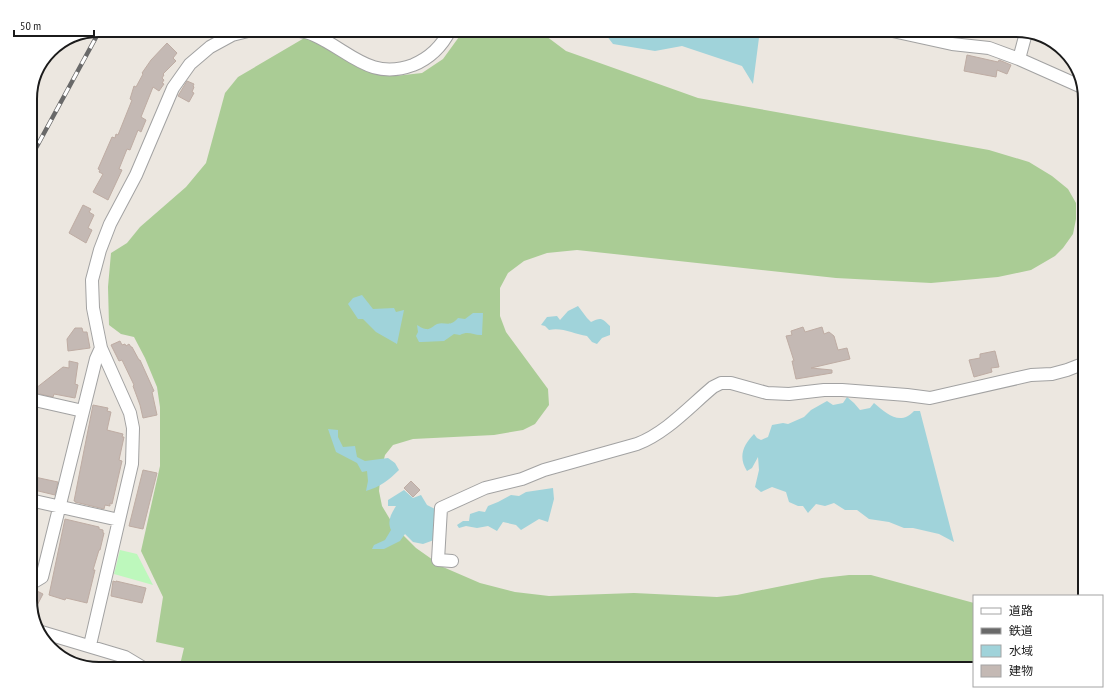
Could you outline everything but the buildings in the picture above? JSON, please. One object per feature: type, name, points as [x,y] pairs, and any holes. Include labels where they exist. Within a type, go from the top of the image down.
[{"type":"street","points":[[90,645],[132,464],[134,428],[130,413],[101,348],[93,308],[92,280],[100,250],[110,224],[139,168],[173,88],[190,64],[210,47],[228,37]]},
{"type":"street","points":[[322,37],[367,65],[384,70],[402,69],[420,62],[438,49],[446,37]]},
{"type":"street","points":[[920,37],[952,44],[989,48],[1019,59],[1076,84]]},
{"type":"street","points":[[1019,59],[1025,38]]},
{"type":"street","points":[[37,580],[42,577],[96,359],[101,348]]},
{"type":"street","points":[[452,561],[438,560],[441,508],[485,488],[522,479],[544,470],[648,440],[668,426],[713,387],[721,383],[731,383],[766,393],[789,394],[824,390],[842,390],[930,398],[1031,375],[1052,374],[1078,366]]},
{"type":"street","points":[[37,401],[83,411]]},
{"type":"street","points":[[37,502],[118,520]]},
{"type":"street","points":[[47,633],[90,645],[125,657],[133,662]]},
{"type":"green space","points":[[306,37],[361,69],[395,76],[422,73],[443,59],[459,37],[547,37],[566,51],[698,98],[989,150],[1029,162],[1052,176],[1068,189],[1076,203],[1076,219],[1073,234],[1063,248],[1055,256],[1031,270],[998,277],[931,283],[836,278],[577,250],[547,253],[524,261],[508,273],[500,288],[500,316],[506,332],[548,389],[549,405],[535,424],[523,430],[494,435],[413,439],[393,445],[385,455],[381,471],[379,491],[382,506],[394,526],[416,548],[443,567],[480,583],[515,592],[549,596],[634,593],[717,597],[737,595],[822,578],[849,575],[871,575],[973,603],[973,662],[181,662],[184,648],[156,642],[163,597],[141,551],[160,466],[160,407],[157,387],[145,358],[134,337],[121,334],[109,325],[108,287],[111,253],[127,243],[140,227],[186,187],[206,163],[225,93],[238,77]]},
{"type":"green space","points":[[120,550],[137,554],[153,585],[114,574]]},
{"type":"water","points":[[608,37],[759,37],[753,84],[742,66],[682,46],[655,51],[613,44]]},
{"type":"water","points":[[362,295],[373,309],[394,308],[396,312],[404,310],[397,344],[376,332],[363,319],[358,319],[348,304],[353,298]]},
{"type":"water","points":[[578,306],[591,322],[597,319],[605,321],[610,326],[610,335],[602,338],[597,344],[592,342],[587,336],[563,330],[549,330],[545,326],[541,325],[547,317],[557,316],[560,320],[568,311]]},
{"type":"water","points":[[473,313],[483,313],[482,335],[469,333],[460,335],[454,334],[444,341],[422,342],[419,342],[416,336],[418,332],[417,325],[424,329],[429,329],[440,323],[450,324],[458,318],[465,319]]},
{"type":"water","points":[[847,397],[860,410],[870,408],[874,403],[894,417],[899,418],[904,418],[914,411],[920,411],[954,542],[939,534],[913,528],[904,528],[889,522],[869,519],[857,510],[845,510],[834,503],[825,506],[816,504],[808,513],[803,506],[798,506],[789,502],[786,492],[772,487],[761,492],[755,487],[759,470],[758,457],[752,468],[747,471],[744,466],[742,456],[747,442],[754,434],[761,440],[768,437],[772,425],[783,423],[788,424],[804,417],[811,410],[827,401],[833,405],[843,403]]},
{"type":"water","points":[[328,429],[338,430],[338,437],[343,447],[355,446],[357,457],[365,461],[388,458],[395,463],[399,470],[384,483],[366,491],[368,481],[367,471],[362,472],[357,463],[336,452]]},
{"type":"water","points":[[553,488],[554,499],[548,522],[539,519],[521,530],[516,525],[503,522],[497,531],[488,526],[477,528],[466,526],[459,528],[457,525],[463,521],[469,521],[470,514],[479,511],[485,512],[488,506],[511,495],[519,496],[526,492]]},
{"type":"water","points":[[404,490],[413,498],[421,495],[427,505],[435,509],[434,540],[423,544],[413,542],[405,534],[400,541],[384,549],[372,549],[374,545],[385,540],[391,530],[391,515],[396,506],[388,506],[388,500]]},
{"type":"railway","points":[[37,146],[96,37]]}]
